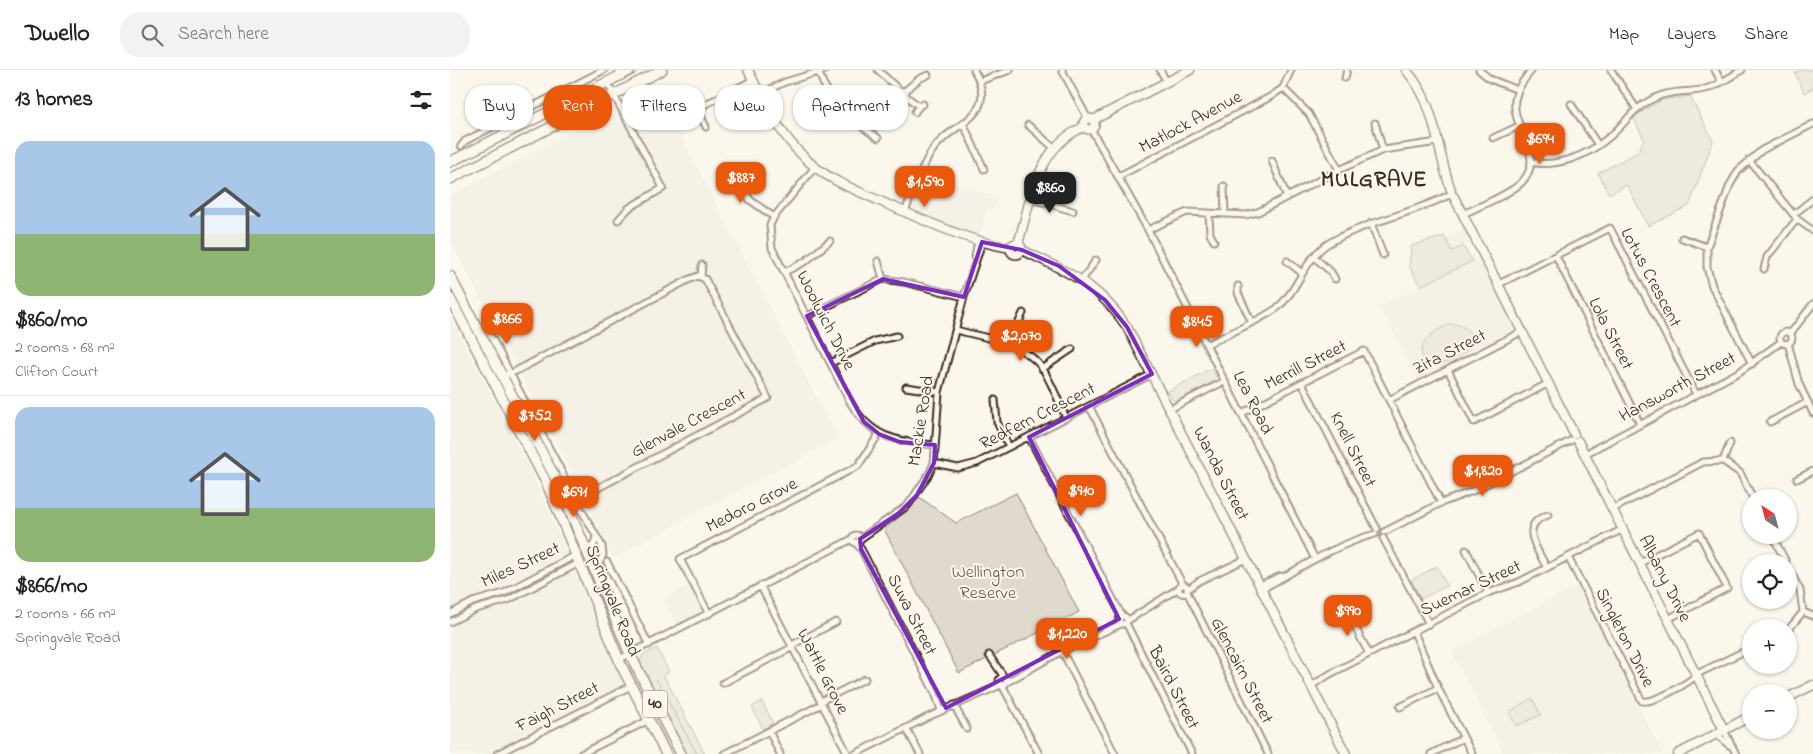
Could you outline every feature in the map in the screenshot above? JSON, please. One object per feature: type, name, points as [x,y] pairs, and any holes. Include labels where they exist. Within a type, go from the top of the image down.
[{"type":"highway","points":[[450,162],[631,70]]},
{"type":"highway","points":[[450,179],[662,70]]},
{"type":"highway","name":"Springvale Road","points":[[450,276],[559,485],[630,654],[681,754]]},
{"type":"highway","name":"Springvale Road","points":[[450,298],[502,377],[618,660],[666,754]]},
{"type":"highway","points":[[577,559],[588,553]]},
{"type":"street","points":[[461,146],[465,141],[604,70]]},
{"type":"street","name":"Wanda Street","points":[[748,70],[756,85]]},
{"type":"street","points":[[878,70],[894,85]]},
{"type":"street","points":[[905,212],[930,153],[949,132],[964,125],[975,115],[981,100],[980,81],[974,70]]},
{"type":"street","points":[[980,81],[1010,70]]},
{"type":"street","points":[[1062,70],[1090,119]]},
{"type":"street","points":[[1160,70],[1166,82]]},
{"type":"street","points":[[1017,247],[1040,170],[1063,138],[1088,128],[1083,123],[1090,119],[1190,70]]},
{"type":"street","points":[[1291,70],[1283,88],[1309,114],[1339,170]]},
{"type":"street","points":[[1345,78],[1348,70]]},
{"type":"street","name":"Albany Drive","points":[[1406,70],[1416,83],[1430,109],[1451,194],[1523,331],[1575,438],[1585,454],[1697,676],[1721,731]]},
{"type":"street","points":[[1479,70],[1490,79],[1518,90]]},
{"type":"street","points":[[1463,214],[1521,182],[1531,162],[1529,145],[1519,126],[1515,109],[1518,90],[1532,70]]},
{"type":"street","points":[[1611,70],[1636,108]]},
{"type":"street","points":[[1715,70],[1721,81]]},
{"type":"street","points":[[1531,162],[1555,164],[1598,145],[1617,130],[1636,108],[1664,94],[1708,88],[1742,70]]},
{"type":"street","points":[[779,85],[822,71],[835,102],[849,118],[878,138]]},
{"type":"street","points":[[908,88],[919,79],[929,75]]},
{"type":"street","points":[[706,127],[700,114],[702,106],[753,80]]},
{"type":"street","points":[[607,82],[663,188],[630,208],[618,220]]},
{"type":"street","name":"Matlock Avenue","points":[[1119,176],[1270,97],[1283,88]]},
{"type":"street","points":[[908,97],[921,105],[915,112]]},
{"type":"street","points":[[1571,104],[1598,145]]},
{"type":"street","points":[[1375,123],[1383,150]]},
{"type":"street","points":[[1752,364],[1712,286],[1707,267],[1707,247],[1730,184],[1738,171],[1762,150],[1813,124]]},
{"type":"street","points":[[964,125],[984,169]]},
{"type":"street","points":[[1028,125],[1054,148]]},
{"type":"street","points":[[1493,138],[1519,126]]},
{"type":"street","name":"Lea Road","points":[[1088,128],[1119,176],[1148,230],[1315,559]]},
{"type":"street","name":"Wanda Street","points":[[781,130],[788,141],[814,167],[838,182],[905,212],[980,241],[1017,247],[1059,266],[1082,280],[1105,300],[1123,321],[1152,374],[1346,754]]},
{"type":"street","points":[[1148,230],[1187,212],[1246,215],[1258,212],[1339,170],[1383,150],[1438,142]]},
{"type":"street","points":[[1749,160],[1796,216],[1813,231]]},
{"type":"street","points":[[1272,161],[1287,197]]},
{"type":"street","points":[[732,169],[750,200],[774,217],[814,167]]},
{"type":"street","points":[[1224,186],[1225,214]]},
{"type":"street","points":[[1206,345],[1276,308],[1291,293],[1314,257],[1328,244],[1371,223],[1422,208],[1451,194]]},
{"type":"street","points":[[1032,199],[1073,211]]},
{"type":"street","points":[[1764,269],[1767,257],[1796,216],[1813,199]]},
{"type":"street","points":[[1209,214],[1210,234],[1214,241]]},
{"type":"street","name":"Woolwich Drive","points":[[774,217],[770,225],[772,248],[854,410],[864,422],[879,434],[900,442],[935,445]]},
{"type":"street","points":[[1371,223],[1383,255]]},
{"type":"street","name":"Lotus Crescent","points":[[1499,284],[1610,228],[1696,394]]},
{"type":"street","points":[[1682,238],[1707,247]]},
{"type":"street","points":[[785,272],[806,260],[830,241]]},
{"type":"street","name":"Mackie Road","points":[[618,660],[845,544],[857,540],[887,522],[908,505],[924,485],[934,463],[939,392],[980,241]]},
{"type":"street","name":"Lola Street","points":[[1556,256],[1640,424]]},
{"type":"street","points":[[1314,257],[1331,272],[1335,279]]},
{"type":"street","points":[[1082,280],[1096,260]]},
{"type":"street","points":[[1287,260],[1302,273]]},
{"type":"street","points":[[878,261],[883,279]]},
{"type":"street","points":[[502,377],[690,279],[700,276],[702,265]]},
{"type":"street","name":"Glenvale Crescent","points":[[580,498],[768,398],[706,279],[700,276]]},
{"type":"street","points":[[807,316],[883,279],[904,282],[964,297]]},
{"type":"street","points":[[1238,286],[1238,293],[1251,321]]},
{"type":"street","points":[[1788,343],[1792,340],[1790,334],[1813,304]]},
{"type":"street","points":[[1009,344],[1022,313]]},
{"type":"street","name":"Springvale Road","points":[[489,317],[486,327],[502,377],[570,488],[580,498],[579,506],[602,546],[598,552],[588,553]]},
{"type":"street","points":[[956,330],[1009,344],[1025,353],[1042,369],[1066,418]]},
{"type":"street","name":"Zita Street","points":[[1389,400],[1523,331]]},
{"type":"street","name":"Hansworth Street","points":[[1585,454],[1752,364],[1781,342],[1782,334],[1790,334]]},
{"type":"street","points":[[831,363],[875,342],[897,336]]},
{"type":"street","points":[[1781,342],[1788,343]]},
{"type":"street","points":[[1788,343],[1799,384],[1813,413]]},
{"type":"street","points":[[1042,369],[1072,349]]},
{"type":"street","name":"Merrill Street","points":[[1242,413],[1364,352],[1441,504]]},
{"type":"street","points":[[1448,370],[1474,422],[1549,383]]},
{"type":"street","name":"Redfern Crescent","points":[[934,463],[950,468],[966,467],[1152,374]]},
{"type":"street","points":[[1170,409],[1225,381]]},
{"type":"street","name":"Knell Street","points":[[1302,383],[1376,531]]},
{"type":"street","points":[[906,387],[939,392]]},
{"type":"street","points":[[995,400],[997,422],[1009,447]]},
{"type":"street","points":[[1770,422],[1808,402]]},
{"type":"street","name":"Glencairn Street","points":[[1089,406],[1268,754]]},
{"type":"street","name":"Medoro Grove","points":[[709,614],[680,559],[858,466],[879,434]]},
{"type":"street","name":"Baird Street","points":[[1028,437],[1192,754]]},
{"type":"street","points":[[1383,535],[1441,504],[1475,490],[1575,438]]},
{"type":"street","points":[[1723,461],[1730,443]]},
{"type":"street","points":[[1613,509],[1703,462],[1723,461],[1740,473],[1748,489]]},
{"type":"street","points":[[1797,479],[1813,471]]},
{"type":"street","points":[[1547,568],[1532,538],[1532,527],[1538,518],[1548,515]]},
{"type":"street","name":"Suemar Street","points":[[1310,684],[1488,593],[1519,582],[1623,529]]},
{"type":"street","points":[[1261,587],[1315,559],[1376,531],[1383,535],[1429,624]]},
{"type":"street","points":[[1640,563],[1699,534],[1727,588],[1668,619]]},
{"type":"street","name":"Springvale Road","points":[[588,553],[594,545],[596,536]]},
{"type":"street","name":"Suva Street","points":[[857,540],[944,709]]},
{"type":"street","points":[[596,570],[603,555],[602,546]]},
{"type":"street","points":[[1466,550],[1488,593]]},
{"type":"street","points":[[855,754],[986,690],[1245,557]]},
{"type":"street","name":"Singleton Drive","points":[[1568,558],[1642,701],[1653,701],[1697,676]]},
{"type":"street","name":"Miles Street","points":[[450,614],[473,602],[504,593],[546,571],[577,559]]},
{"type":"street","name":"Miles Street","points":[[450,622],[476,609],[508,600],[550,578],[577,559]]},
{"type":"street","points":[[607,562],[649,645]]},
{"type":"street","points":[[546,571],[550,578]]},
{"type":"street","points":[[1797,584],[1800,590],[1802,612],[1797,619]]},
{"type":"street","name":"Wattle Grove","points":[[762,587],[848,754]]},
{"type":"street","points":[[473,602],[476,609]]},
{"type":"street","points":[[1346,610],[1369,654]]},
{"type":"street","points":[[1802,612],[1813,616]]},
{"type":"street","points":[[723,683],[836,622]]},
{"type":"street","points":[[1414,632],[1438,688],[1472,754]]},
{"type":"street","points":[[1062,651],[1116,754]]},
{"type":"street","points":[[1697,676],[1742,653]]},
{"type":"street","points":[[989,655],[1039,754]]},
{"type":"street","points":[[724,754],[865,679]]},
{"type":"street","points":[[1797,693],[1813,685]]},
{"type":"street","name":"Faigh Street","points":[[498,754],[631,686]]},
{"type":"street","points":[[1400,707],[1438,688]]},
{"type":"street","points":[[954,705],[967,729]]},
{"type":"street","points":[[581,754],[589,752],[648,720]]},
{"type":"street","points":[[1678,754],[1742,720]]},
{"type":"street","points":[[906,728],[920,754]]},
{"type":"street","points":[[769,731],[780,754]]},
{"type":"street","points":[[1721,731],[1735,752]]},
{"type":"street","points":[[1721,731],[1725,740],[1735,752]]},
{"type":"street","points":[[1431,754],[1464,738]]},
{"type":"highlighted area","points":[[982,242],[1022,250],[1059,266],[1105,300],[1127,327],[1152,374],[1029,437],[1119,619],[946,708],[861,549],[860,539],[899,513],[917,495],[934,463],[935,445],[900,442],[879,434],[864,422],[807,316],[883,279],[964,297]]},
{"type":"shaded area","points":[[622,104],[622,130],[678,130],[838,439],[613,558],[579,487],[450,240],[450,196],[573,130],[612,130],[612,109]]},
{"type":"shaded area","points":[[928,173],[998,198],[994,210],[987,209],[979,237],[931,220],[933,216],[915,209],[913,205]]},
{"type":"shaded area","points":[[1466,229],[1473,242],[1452,251],[1445,238]]},
{"type":"shaded area","points":[[1480,258],[1516,329],[1417,380],[1380,306]]},
{"type":"shaded area","points":[[450,317],[532,473],[623,684],[487,754],[450,754]]},
{"type":"shaded area","points":[[688,586],[702,613],[677,626],[663,599]]},
{"type":"shaded area","points":[[1577,586],[1663,754],[1504,754],[1451,651]]},
{"type":"green space","points":[[1801,70],[1813,70],[1813,88],[1804,93],[1795,73]]},
{"type":"green space","points":[[1690,96],[1713,141],[1689,206],[1648,226],[1627,185],[1609,194],[1598,173],[1638,152],[1644,139],[1633,117],[1662,100]]},
{"type":"green space","points":[[1444,236],[1452,251],[1463,246],[1473,261],[1420,286],[1409,266],[1411,246]]},
{"type":"green space","points":[[1450,324],[1463,327],[1470,332],[1472,340],[1469,348],[1462,354],[1442,364],[1437,365],[1425,361],[1422,350],[1425,341],[1438,330]]},
{"type":"green space","points":[[1212,368],[1217,377],[1215,381],[1176,401],[1172,399],[1168,391]]},
{"type":"green space","name":"Wellington Reserve","points":[[1016,493],[1079,612],[959,673],[884,529],[911,508],[919,497],[956,523]]},
{"type":"green space","points":[[1437,566],[1447,586],[1421,599],[1411,580]]},
{"type":"green space","points":[[657,648],[669,672],[664,676],[705,754],[687,754],[640,661],[643,655]]},
{"type":"green space","points":[[629,662],[677,754],[670,754],[630,671]]},
{"type":"green space","points":[[1532,698],[1541,715],[1516,726],[1509,712]]},
{"type":"green space","points":[[762,701],[773,723],[763,729],[752,707]]},
{"type":"waterway","points":[[656,679],[697,754]]},
{"type":"district","name":"MULGRAVE","points":[[1374,181]]}]
